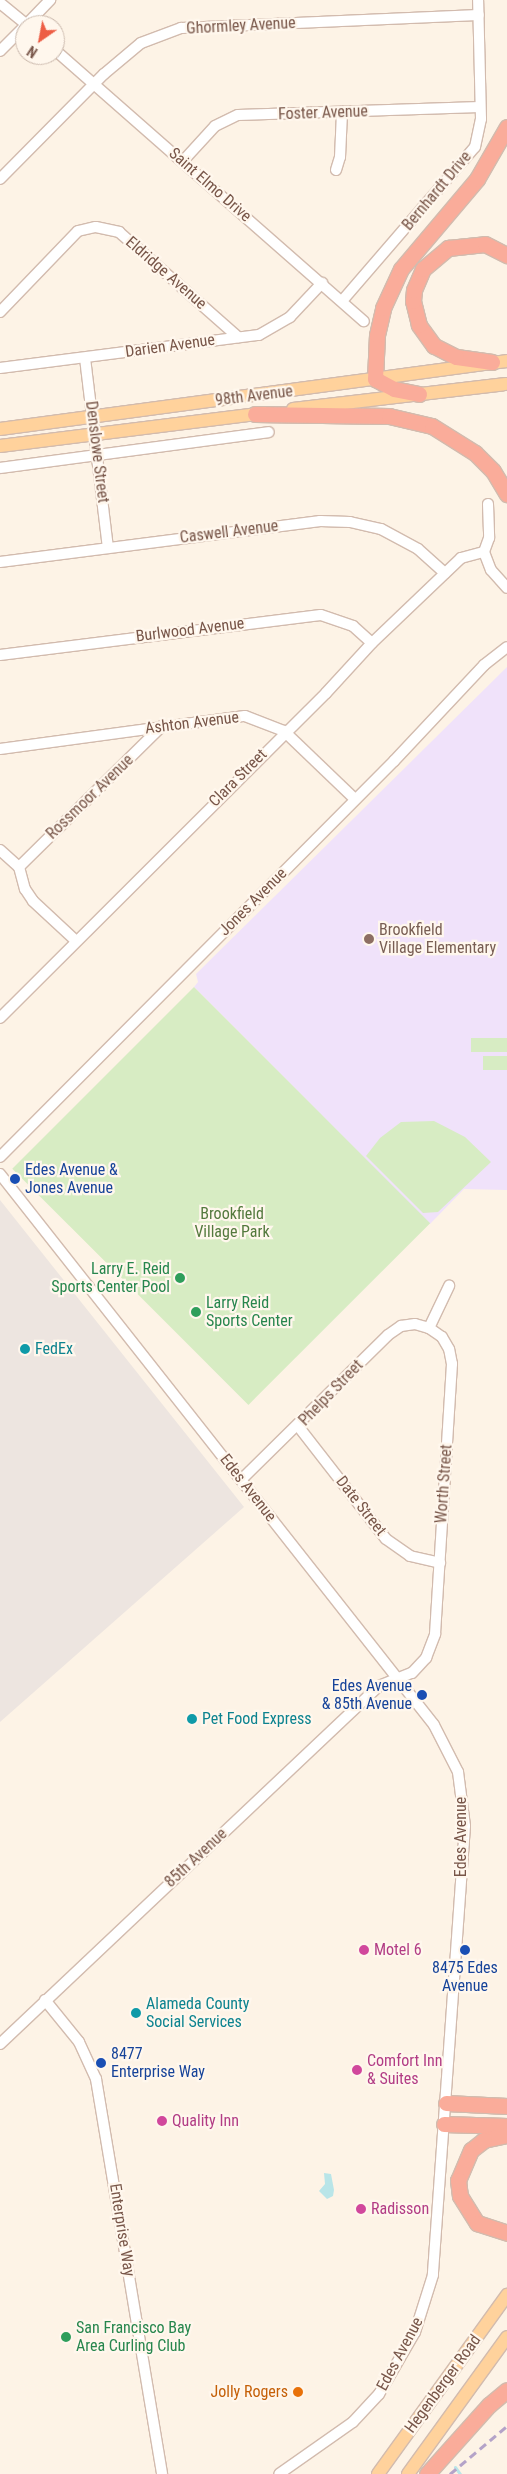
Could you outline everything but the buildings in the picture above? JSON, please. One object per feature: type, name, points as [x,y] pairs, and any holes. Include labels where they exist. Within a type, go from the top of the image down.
[{"type":"highway","points":[[419,394],[400,391],[375,379],[377,335],[390,286],[409,257],[478,178],[507,127]]},
{"type":"highway","points":[[500,362],[456,357],[434,346],[419,325],[413,302],[414,290],[423,269],[448,248],[485,244],[507,256]]},
{"type":"highway","points":[[255,414],[389,416],[420,422],[443,430],[470,448],[493,471],[507,494]]},
{"type":"highway","points":[[446,2103],[507,2106]]},
{"type":"highway","points":[[444,2124],[507,2126]]},
{"type":"highway","points":[[507,2135],[484,2140],[471,2150],[458,2180],[460,2196],[477,2222],[507,2233]]},
{"type":"highway","points":[[427,2474],[489,2405],[507,2390]]},
{"type":"main road","name":"98th Avenue","points":[[0,429],[500,362]]},
{"type":"main road","name":"98th Avenue","points":[[0,446],[507,384]]},
{"type":"main road","name":"Hegenberger Road","points":[[378,2474],[507,2295]]},
{"type":"main road","name":"Hegenberger Road","points":[[408,2474],[507,2337]]},
{"type":"street","points":[[36,15],[50,0]]},
{"type":"street","name":"Bernhardt Drive","points":[[342,301],[469,157],[478,138],[480,107],[478,0]]},
{"type":"street","points":[[0,3],[15,16]]},
{"type":"street","name":"Ghormley Avenue","points":[[0,179],[94,84],[141,43],[181,28],[479,15]]},
{"type":"street","points":[[0,51],[15,36]]},
{"type":"street","name":"Saint Elmo Drive","points":[[65,59],[364,321]]},
{"type":"street","name":"Foster Avenue","points":[[183,161],[215,126],[238,115],[480,107]]},
{"type":"street","points":[[336,170],[340,157],[342,113]]},
{"type":"street","name":"Eldridge Avenue","points":[[0,312],[78,231],[96,227],[119,232],[238,337]]},
{"type":"street","name":"Darien Avenue","points":[[0,368],[259,335],[277,327],[322,283]]},
{"type":"street","name":"Denslowe Street","points":[[85,358],[108,547]]},
{"type":"street","points":[[0,468],[97,457],[269,432]]},
{"type":"street","points":[[488,504],[489,538],[484,552],[491,570],[507,588]]},
{"type":"street","name":"Caswell Avenue","points":[[0,562],[320,521],[350,522],[381,529],[418,548],[445,573]]},
{"type":"street","name":"Clara Street","points":[[0,1017],[284,732],[326,693],[372,643],[461,558],[484,552]]},
{"type":"street","name":"Burlwood Avenue","points":[[0,655],[321,615],[353,626],[372,643]]},
{"type":"street","name":"Jones Avenue","points":[[0,1158],[355,799],[484,665],[507,647]]},
{"type":"street","name":"Ashton Avenue","points":[[0,749],[245,716],[284,732],[355,799]]},
{"type":"street","name":"Rossmoor Avenue","points":[[19,868],[162,726]]},
{"type":"street","points":[[0,850],[19,868],[25,889],[33,901],[76,941]]},
{"type":"street","name":"Edes Avenue","points":[[0,1174],[397,1679],[448,1748],[463,1798],[465,1826],[433,2275],[415,2332],[379,2394],[363,2412],[278,2474]]},
{"type":"street","points":[[429,1328],[449,1286]]},
{"type":"street","name":"Phelps Street","points":[[241,1480],[298,1426],[388,1335],[400,1326],[415,1324],[429,1328]]},
{"type":"street","name":"Worth Street","points":[[397,1679],[412,1673],[432,1647],[440,1563],[452,1364],[449,1349],[442,1337],[429,1328]]},
{"type":"street","name":"Date Street","points":[[298,1426],[386,1539],[410,1556],[440,1563]]},
{"type":"street","name":"85th Avenue","points":[[0,2044],[379,1686],[397,1679]]},
{"type":"street","name":"Enterprise Way","points":[[45,2000],[79,2042],[96,2079],[162,2474]]},
{"type":"shaded area","name":"Brookfield Village Elementary","points":[[507,667],[507,1190],[464,1189],[430,1224],[194,987],[198,982],[196,974]]},
{"type":"shaded area","points":[[0,1200],[244,1507],[0,1722]]},
{"type":"green space","name":"Brookfield Village Park","points":[[194,987],[430,1223],[248,1405],[12,1169]]},
{"type":"green space","points":[[471,1038],[507,1038],[507,1052],[471,1052]]},
{"type":"green space","points":[[483,1056],[507,1056],[507,1070],[483,1070]]},
{"type":"green space","points":[[434,1121],[465,1137],[491,1162],[438,1212],[423,1213],[366,1156],[380,1138],[401,1122]]},
{"type":"water","points":[[324,2173],[331,2174],[334,2190],[333,2196],[327,2199],[319,2191],[325,2184]]},
{"type":"waterway","points":[[455,2467],[460,2474]]},
{"type":"railway","points":[[450,2474],[507,2426]]},
{"type":"place","name":"Brookfield Village Elementary","points":[[369,939]]},
{"type":"place","name":"Edes Avenue & Jones Avenue","points":[[15,1179]]},
{"type":"place","name":"Larry E. Reid Sports Center Pool","points":[[180,1278]]},
{"type":"place","name":"Larry Reid Sports Center","points":[[196,1312]]},
{"type":"place","name":"FedEx","points":[[25,1349]]},
{"type":"place","name":"Edes Avenue & 85th Avenue","points":[[422,1695]]},
{"type":"place","name":"Pet Food Express","points":[[192,1719]]},
{"type":"place","name":"Motel 6","points":[[364,1950]]},
{"type":"place","name":"8475 Edes Avenue","points":[[465,1950]]},
{"type":"place","name":"Alameda County Social Services","points":[[136,2013]]},
{"type":"place","name":"8477 Enterprise Way","points":[[101,2063]]},
{"type":"place","name":"Comfort Inn & Suites","points":[[357,2070]]},
{"type":"place","name":"Quality Inn","points":[[162,2121]]},
{"type":"place","name":"Radisson","points":[[361,2209]]},
{"type":"place","name":"San Francisco Bay Area Curling Club","points":[[66,2337]]},
{"type":"place","name":"Jolly Rogers","points":[[298,2392]]}]
